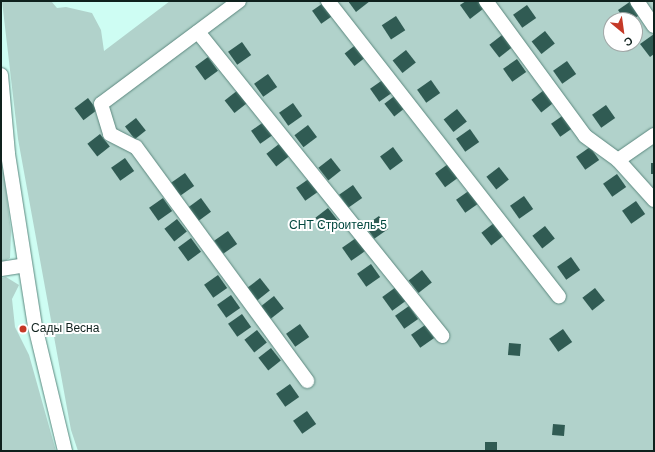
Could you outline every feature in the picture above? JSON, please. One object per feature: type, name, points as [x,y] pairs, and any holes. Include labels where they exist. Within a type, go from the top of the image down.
[{"type":"street","points":[[239,1],[100,104],[110,134],[136,148],[307,381]]},
{"type":"street","points":[[328,1],[559,297]]},
{"type":"street","points":[[486,1],[585,136],[618,160],[654,200]]},
{"type":"street","points":[[637,1],[654,26]]},
{"type":"street","points":[[198,32],[442,336]]},
{"type":"street","points":[[1,75],[8,154],[35,326],[65,451]]},
{"type":"street","points":[[618,160],[654,135]]},
{"type":"street","points":[[1,270],[25,265]]},
{"type":"green space","name":"СНТ Строитель-5","points":[[2,1],[51,1],[57,8],[66,7],[92,13],[101,30],[104,51],[170,1],[654,1],[654,451],[78,451],[71,430],[18,139]]},
{"type":"green space","points":[[1,150],[11,231],[10,258],[1,263]]},
{"type":"green space","points":[[6,277],[19,285],[12,299],[15,327],[29,355],[56,451],[1,451],[1,278]]},
{"type":"building","points":[[326,1],[335,14],[321,24],[312,11]]},
{"type":"building","points":[[348,1],[370,1],[356,12]]},
{"type":"building","points":[[466,1],[478,1],[483,9],[470,19],[460,5]]},
{"type":"building","points":[[631,1],[639,12],[619,12],[618,10]]},
{"type":"building","points":[[527,5],[536,18],[522,28],[513,15]]},
{"type":"building","points":[[396,16],[405,30],[391,40],[382,25]]},
{"type":"building","points":[[545,31],[555,44],[541,54],[532,41]]},
{"type":"building","points":[[654,34],[654,54],[650,57],[643,48],[643,42]]},
{"type":"building","points":[[502,35],[512,48],[499,57],[489,45]]},
{"type":"building","points":[[242,42],[251,55],[237,65],[228,52]]},
{"type":"building","points":[[358,43],[368,56],[354,66],[345,53]]},
{"type":"building","points":[[406,50],[416,63],[402,73],[393,60]]},
{"type":"building","points":[[208,57],[218,71],[205,80],[195,66]]},
{"type":"building","points":[[517,59],[526,72],[512,82],[503,69]]},
{"type":"building","points":[[567,61],[576,74],[562,84],[553,71]]},
{"type":"building","points":[[268,74],[277,87],[263,97],[254,84]]},
{"type":"building","points":[[384,79],[393,92],[379,102],[370,89]]},
{"type":"building","points":[[431,80],[440,93],[426,103],[417,90]]},
{"type":"building","points":[[238,90],[248,103],[234,113],[225,100]]},
{"type":"building","points":[[544,90],[554,103],[541,112],[531,100]]},
{"type":"building","points":[[397,94],[407,107],[394,116],[384,104]]},
{"type":"building","points":[[88,98],[97,110],[83,120],[74,108]]},
{"type":"building","points":[[293,103],[302,116],[288,126],[279,113]]},
{"type":"building","points":[[606,105],[615,118],[601,128],[592,115]]},
{"type":"building","points":[[457,109],[467,122],[453,132],[444,119]]},
{"type":"building","points":[[565,114],[574,127],[560,137],[551,124]]},
{"type":"building","points":[[136,118],[146,131],[135,139],[125,127]]},
{"type":"building","points":[[265,121],[274,134],[260,144],[251,131]]},
{"type":"building","points":[[308,125],[317,137],[303,147],[294,135]]},
{"type":"building","points":[[470,129],[479,142],[465,152],[456,139]]},
{"type":"building","points":[[100,134],[110,147],[97,156],[87,144]]},
{"type":"building","points":[[279,144],[289,157],[276,166],[266,154]]},
{"type":"building","points":[[393,147],[403,161],[390,170],[380,156]]},
{"type":"building","points":[[590,147],[599,160],[585,170],[576,157]]},
{"type":"building","points":[[125,158],[134,171],[120,181],[111,168]]},
{"type":"building","points":[[331,158],[341,171],[328,180],[318,168]]},
{"type":"building","points":[[651,163],[654,163],[654,174],[651,174]]},
{"type":"building","points":[[448,164],[458,178],[445,187],[435,173]]},
{"type":"building","points":[[499,167],[509,180],[496,189],[486,177]]},
{"type":"building","points":[[185,173],[194,186],[180,196],[171,183]]},
{"type":"building","points":[[617,174],[626,187],[612,197],[603,184]]},
{"type":"building","points":[[310,178],[319,191],[305,201],[296,188]]},
{"type":"building","points":[[353,185],[362,198],[348,208],[339,195]]},
{"type":"building","points":[[470,190],[479,203],[465,213],[456,200]]},
{"type":"building","points":[[524,196],[533,209],[519,219],[510,206]]},
{"type":"building","points":[[163,198],[172,211],[158,221],[149,208]]},
{"type":"building","points":[[201,198],[211,212],[198,221],[188,207]]},
{"type":"building","points":[[636,201],[645,214],[631,224],[622,211]]},
{"type":"building","points":[[328,208],[338,221],[325,230],[315,218]]},
{"type":"building","points":[[379,216],[388,229],[374,239],[365,226]]},
{"type":"building","points":[[177,219],[187,232],[174,241],[164,229]]},
{"type":"building","points":[[494,223],[504,236],[491,245],[481,233]]},
{"type":"building","points":[[545,226],[555,239],[542,248],[532,236]]},
{"type":"building","points":[[228,231],[237,244],[223,254],[214,241]]},
{"type":"building","points":[[191,238],[201,252],[188,261],[178,247]]},
{"type":"building","points":[[356,238],[365,251],[351,261],[342,248]]},
{"type":"building","points":[[571,257],[580,270],[566,280],[557,267]]},
{"type":"building","points":[[371,264],[380,277],[366,287],[357,274]]},
{"type":"building","points":[[422,270],[432,283],[418,293],[409,280]]},
{"type":"building","points":[[218,275],[227,288],[213,298],[204,285]]},
{"type":"building","points":[[260,278],[270,291],[257,300],[247,288]]},
{"type":"building","points":[[396,287],[406,301],[392,311],[382,297]]},
{"type":"building","points":[[595,288],[605,301],[592,310],[582,298]]},
{"type":"building","points":[[231,295],[240,308],[226,318],[217,305]]},
{"type":"building","points":[[274,296],[284,309],[270,319],[261,306]]},
{"type":"building","points":[[409,306],[418,319],[404,329],[395,316]]},
{"type":"building","points":[[242,314],[251,327],[237,337],[228,324]]},
{"type":"building","points":[[300,324],[309,337],[295,347],[286,334]]},
{"type":"building","points":[[425,325],[434,338],[420,348],[411,335]]},
{"type":"building","points":[[563,329],[572,342],[558,352],[549,339]]},
{"type":"building","points":[[257,330],[267,343],[254,352],[244,340]]},
{"type":"building","points":[[509,343],[521,344],[520,356],[508,355]]},
{"type":"building","points":[[271,348],[281,361],[268,370],[258,358]]},
{"type":"building","points":[[290,384],[299,397],[285,407],[276,394]]},
{"type":"building","points":[[307,411],[316,424],[302,434],[293,421]]},
{"type":"building","points":[[553,424],[565,425],[564,436],[552,435]]},
{"type":"building","points":[[485,442],[497,442],[497,451],[485,451]]},
{"type":"place","name":"Сады Весна","points":[[23,329]]}]
